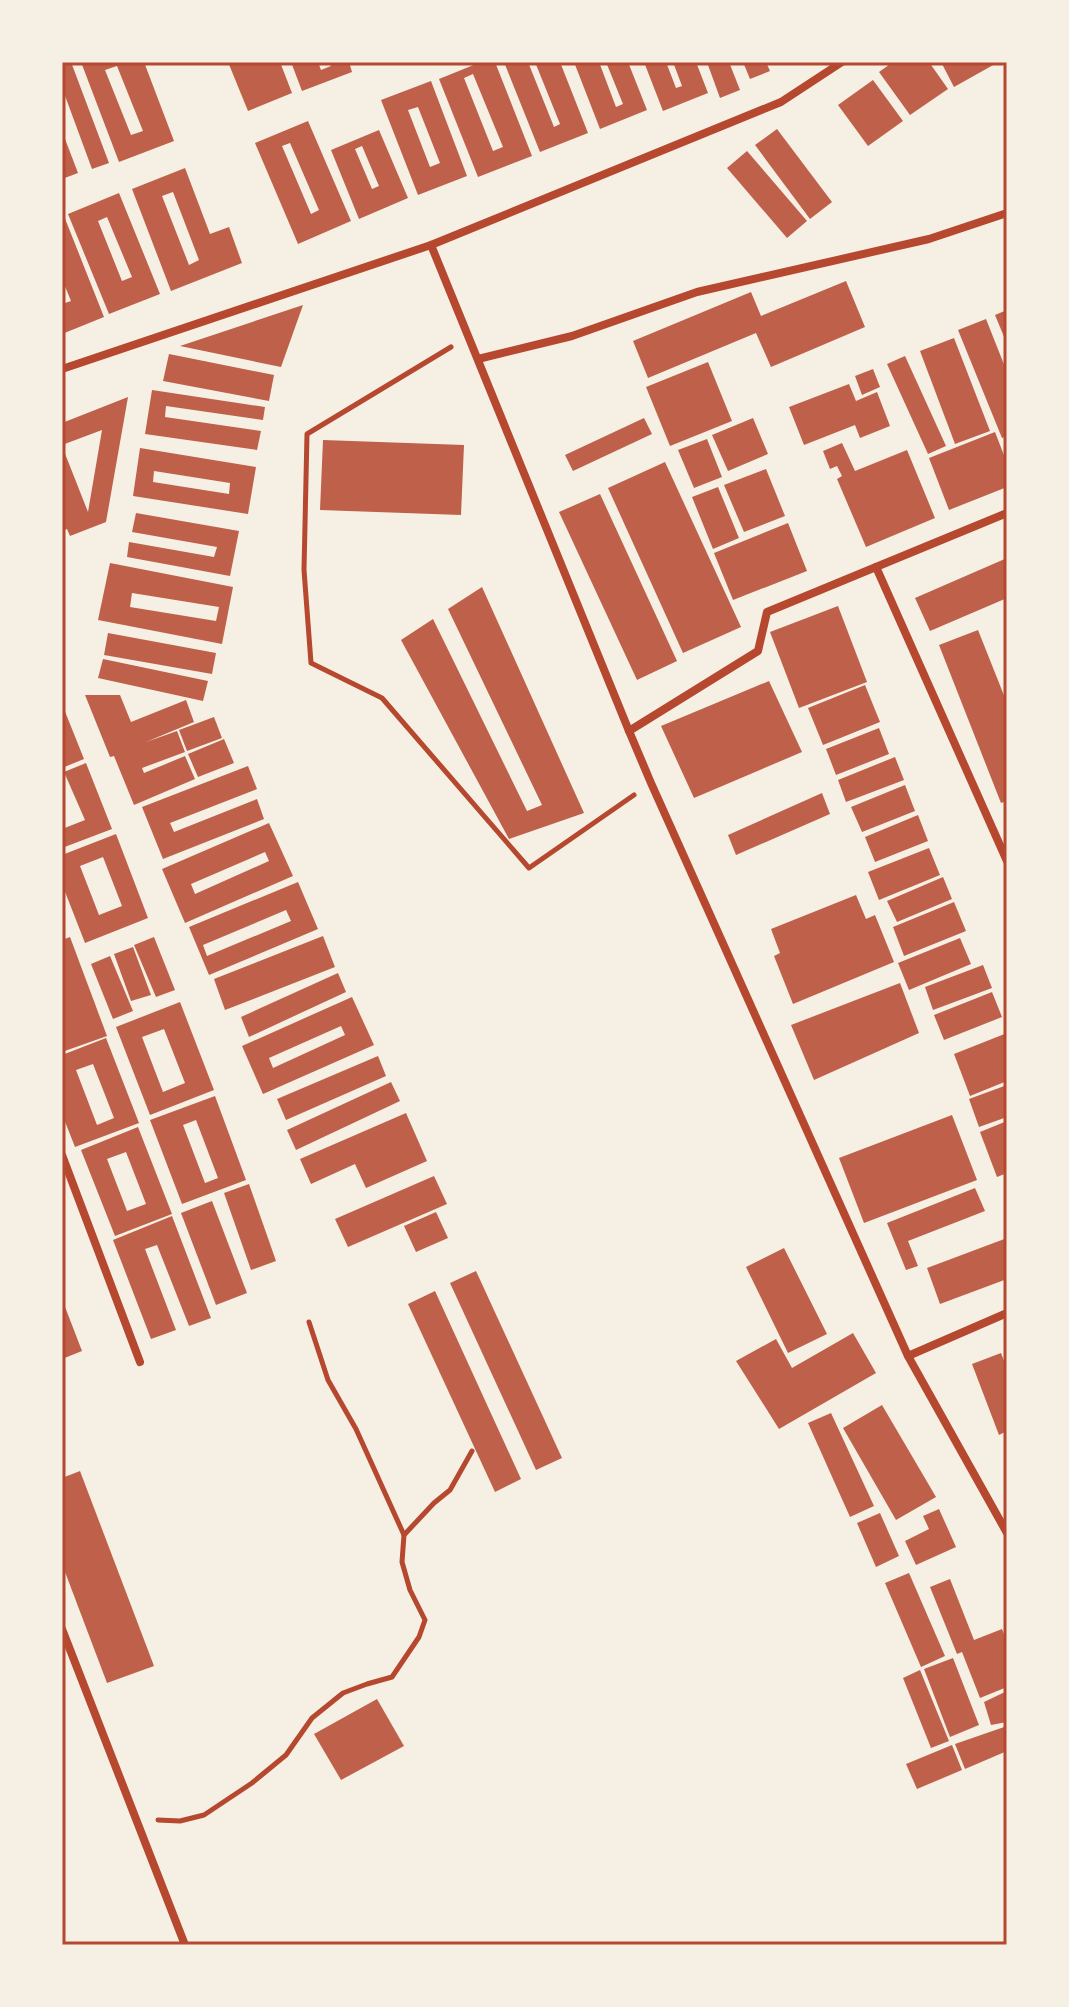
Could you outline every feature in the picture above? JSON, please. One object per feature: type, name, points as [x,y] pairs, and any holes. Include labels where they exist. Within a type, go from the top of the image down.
[{"type":"street","points":[[62,369],[431,245],[781,102],[842,62]]},
{"type":"street","points":[[478,359],[572,336],[697,292],[929,239],[1007,213]]},
{"type":"street","points":[[431,245],[651,783],[908,1356],[1007,1533]]},
{"type":"street","points":[[629,731],[758,651],[767,612],[1007,513]]},
{"type":"street","points":[[876,567],[1007,861]]},
{"type":"street","points":[[62,1155],[140,1362]]},
{"type":"street","points":[[908,1356],[1007,1313]]},
{"type":"street","points":[[62,1629],[185,1945]]},
{"type":"path","points":[[469,337],[307,434],[304,570],[311,663],[382,698],[529,868],[651,783]]},
{"type":"path","points":[[134,1815],[180,1821],[204,1815],[252,1783],[286,1755],[312,1718],[343,1693],[392,1677],[419,1637],[425,1620],[410,1590],[402,1562],[404,1535],[356,1429],[328,1380],[309,1322]]},
{"type":"path","points":[[404,1535],[450,1490],[472,1451]]},
{"type":"building","points":[[71,62],[109,163],[92,169],[62,94],[62,66]]},
{"type":"building","points":[[81,62],[144,62],[174,141],[119,162]],"holes":[[[117,66],[143,131],[131,135],[105,70]]]},
{"type":"building","points":[[228,62],[280,62],[292,93],[248,111]]},
{"type":"building","points":[[291,62],[318,62],[321,70],[331,66],[329,62],[349,62],[352,72],[302,91]]},
{"type":"building","points":[[481,62],[495,62],[532,156],[478,177],[439,79]],"holes":[[[473,74],[503,147],[493,151],[464,78]]]},
{"type":"building","points":[[504,62],[528,62],[554,127],[560,124],[535,62],[560,62],[588,133],[540,152]]},
{"type":"building","points":[[574,62],[599,62],[616,107],[623,104],[606,62],[628,62],[647,110],[600,129]]},
{"type":"building","points":[[644,62],[666,62],[676,88],[682,86],[673,62],[696,62],[708,93],[663,111]]},
{"type":"building","points":[[729,62],[740,90],[720,98],[708,65]]},
{"type":"building","points":[[743,62],[766,62],[770,71],[750,79]]},
{"type":"building","points":[[893,62],[929,62],[948,89],[910,115],[879,72]]},
{"type":"building","points":[[941,62],[994,62],[995,64],[954,87]]},
{"type":"building","points":[[873,80],[903,121],[868,146],[838,105]]},
{"type":"building","points":[[431,81],[467,176],[418,195],[381,100]],"holes":[[[418,107],[440,163],[430,167],[408,110]]]},
{"type":"building","points":[[308,121],[351,221],[298,244],[255,143]],"holes":[[[290,143],[319,210],[311,214],[282,146]]]},
{"type":"building","points":[[777,129],[832,202],[810,219],[755,145]]},
{"type":"building","points":[[379,130],[408,198],[359,219],[331,150]],"holes":[[[362,146],[379,186],[372,189],[355,149]]]},
{"type":"building","points":[[62,131],[78,173],[62,179]]},
{"type":"building","points":[[747,151],[807,221],[787,238],[727,168]]},
{"type":"building","points":[[185,168],[210,234],[229,227],[242,263],[171,291],[132,189]],"holes":[[[173,192],[199,260],[189,265],[162,196]]]},
{"type":"building","points":[[119,193],[160,294],[109,314],[68,214]],"holes":[[[107,217],[132,277],[122,281],[98,221]]]},
{"type":"building","points":[[62,211],[104,317],[62,334],[62,304],[71,301],[62,279]]},
{"type":"building","points":[[846,281],[865,327],[771,367],[756,333],[648,378],[633,341],[751,292],[761,316]]},
{"type":"building","points":[[303,305],[281,367],[180,346]]},
{"type":"building","points":[[1007,310],[1007,344],[995,315]]},
{"type":"building","points":[[986,319],[1007,372],[1007,436],[1002,438],[958,330]]},
{"type":"building","points":[[954,338],[990,431],[955,444],[920,351]]},
{"type":"building","points":[[169,354],[274,375],[269,401],[163,381]]},
{"type":"building","points":[[905,356],[946,446],[928,454],[887,364]]},
{"type":"building","points":[[708,362],[732,421],[670,446],[646,387]]},
{"type":"building","points":[[873,369],[880,387],[862,395],[855,376]]},
{"type":"building","points":[[849,384],[856,401],[877,392],[890,426],[860,438],[855,425],[804,445],[789,407]]},
{"type":"building","points":[[152,390],[265,407],[263,420],[166,406],[165,417],[261,431],[257,450],[145,434]]},
{"type":"building","points":[[128,397],[106,522],[70,536],[67,529],[62,531],[62,446],[88,512],[102,430],[62,445],[62,423]]},
{"type":"building","points":[[644,418],[652,434],[573,471],[565,455]]},
{"type":"building","points":[[753,418],[768,454],[728,471],[712,435]]},
{"type":"building","points":[[995,432],[1007,463],[1007,487],[949,510],[929,458]]},
{"type":"building","points":[[707,439],[722,477],[694,488],[678,450]]},
{"type":"building","points":[[323,440],[464,445],[461,515],[320,510]]},
{"type":"building","points":[[842,443],[855,471],[907,450],[935,518],[866,547],[837,479],[842,476],[837,466],[830,469],[823,451]]},
{"type":"building","points":[[140,448],[256,467],[248,514],[133,496]],"holes":[[[154,471],[230,483],[229,494],[153,482]]]},
{"type":"building","points":[[665,462],[741,627],[683,653],[608,488]]},
{"type":"building","points":[[766,469],[785,516],[744,532],[724,485]]},
{"type":"building","points":[[718,487],[739,538],[713,549],[692,497]]},
{"type":"building","points":[[600,494],[677,661],[637,680],[559,512]]},
{"type":"building","points":[[136,513],[239,531],[230,576],[127,557],[129,542],[214,557],[217,547],[132,532]]},
{"type":"building","points":[[788,523],[807,571],[733,600],[714,553]]},
{"type":"building","points":[[1007,558],[1007,598],[930,631],[915,598]]},
{"type":"building","points":[[110,563],[233,587],[222,644],[98,620]],"holes":[[[132,593],[219,607],[216,621],[130,607]]]},
{"type":"building","points":[[482,587],[584,813],[509,839],[401,640],[433,619],[527,811],[542,805],[448,609]]},
{"type":"building","points":[[838,606],[867,682],[799,708],[770,632]]},
{"type":"building","points":[[978,630],[1007,703],[1007,801],[1001,803],[939,645]]},
{"type":"building","points":[[108,633],[216,653],[212,674],[104,655]]},
{"type":"building","points":[[103,659],[208,681],[203,701],[98,678]]},
{"type":"building","points":[[769,681],[802,752],[694,798],[661,726]]},
{"type":"building","points":[[865,685],[880,722],[823,745],[808,708]]},
{"type":"building","points":[[85,695],[120,695],[131,722],[186,700],[194,722],[146,742],[177,731],[185,752],[142,768],[144,773],[185,756],[195,779],[134,805]]},
{"type":"building","points":[[62,704],[84,759],[62,768]]},
{"type":"building","points":[[214,717],[222,738],[187,751],[179,730]]},
{"type":"building","points":[[879,728],[889,754],[836,775],[826,749]]},
{"type":"building","points":[[224,739],[234,763],[198,777],[188,754]]},
{"type":"building","points":[[895,757],[904,780],[846,802],[838,780]]},
{"type":"building","points":[[86,763],[112,829],[62,848],[62,829],[85,820],[64,772]]},
{"type":"building","points":[[248,766],[257,789],[170,823],[174,832],[257,799],[264,819],[163,859],[142,807]]},
{"type":"building","points":[[905,785],[915,811],[862,832],[851,807]]},
{"type":"building","points":[[822,793],[830,814],[736,855],[728,835]]},
{"type":"building","points":[[918,815],[928,841],[875,862],[865,837]]},
{"type":"building","points":[[269,823],[293,876],[185,923],[162,869]],"holes":[[[265,852],[269,861],[195,894],[191,884]]]},
{"type":"building","points":[[116,834],[148,918],[85,943],[62,884],[62,855]],"holes":[[[103,857],[122,906],[99,915],[80,866]]]},
{"type":"building","points":[[929,848],[940,875],[879,900],[868,872]]},
{"type":"building","points":[[943,877],[952,899],[897,922],[887,901]]},
{"type":"building","points":[[298,882],[318,929],[209,975],[189,927]],"holes":[[[286,910],[291,921],[207,956],[203,945]]]},
{"type":"building","points":[[856,895],[866,919],[875,915],[894,962],[793,1004],[774,956],[780,953],[771,929]]},
{"type":"building","points":[[954,902],[966,931],[904,956],[893,927]]},
{"type":"building","points":[[323,936],[335,967],[225,1010],[214,979]]},
{"type":"building","points":[[70,937],[107,1036],[62,1052],[62,940]]},
{"type":"building","points":[[154,937],[175,990],[156,997],[134,945]]},
{"type":"building","points":[[960,938],[971,964],[909,990],[898,963]]},
{"type":"building","points":[[133,947],[151,995],[131,1001],[114,954]]},
{"type":"building","points":[[110,956],[133,1011],[113,1019],[91,964]]},
{"type":"building","points":[[983,965],[992,988],[933,1010],[925,987]]},
{"type":"building","points":[[338,973],[346,992],[249,1037],[241,1017]]},
{"type":"building","points":[[900,983],[919,1033],[814,1080],[791,1025]]},
{"type":"building","points":[[992,992],[1002,1017],[944,1040],[934,1015]]},
{"type":"building","points":[[352,997],[374,1045],[263,1094],[242,1046]],"holes":[[[341,1026],[345,1035],[273,1068],[269,1058]]]},
{"type":"building","points":[[180,1002],[214,1090],[150,1115],[116,1027]],"holes":[[[164,1029],[185,1083],[163,1092],[142,1037]]]},
{"type":"building","points":[[1007,1033],[1007,1081],[970,1096],[954,1054]]},
{"type":"building","points":[[106,1038],[139,1123],[75,1147],[62,1114],[62,1055]],"holes":[[[93,1064],[114,1118],[97,1125],[76,1070]]]},
{"type":"building","points":[[378,1056],[386,1076],[286,1120],[277,1099]]},
{"type":"building","points":[[391,1082],[400,1101],[296,1150],[287,1130]]},
{"type":"building","points":[[1007,1085],[1007,1117],[979,1127],[969,1099]]},
{"type":"building","points":[[215,1096],[246,1180],[182,1204],[150,1120]],"holes":[[[196,1120],[218,1178],[205,1183],[183,1125]]]},
{"type":"building","points":[[406,1113],[427,1161],[366,1188],[355,1164],[311,1184],[300,1159]]},
{"type":"building","points":[[952,1115],[977,1180],[864,1223],[839,1158]]},
{"type":"building","points":[[1007,1121],[1007,1173],[997,1177],[980,1132]]},
{"type":"building","points":[[138,1127],[172,1214],[115,1236],[81,1150]],"holes":[[[126,1152],[146,1204],[127,1211],[107,1159]]]},
{"type":"building","points":[[434,1176],[447,1204],[348,1247],[335,1219]]},
{"type":"building","points":[[249,1184],[276,1261],[251,1270],[224,1193]]},
{"type":"building","points":[[975,1188],[985,1211],[908,1241],[918,1266],[906,1270],[887,1223]]},
{"type":"building","points":[[212,1201],[247,1293],[216,1305],[181,1213]]},
{"type":"building","points":[[436,1212],[448,1238],[416,1252],[404,1226]]},
{"type":"building","points":[[172,1216],[211,1318],[189,1326],[157,1245],[145,1249],[176,1330],[151,1339],[113,1240]]},
{"type":"building","points":[[1007,1238],[1007,1279],[940,1304],[927,1268]]},
{"type":"building","points":[[784,1248],[827,1334],[788,1353],[746,1267]]},
{"type":"building","points":[[476,1271],[562,1458],[536,1470],[450,1283]]},
{"type":"building","points":[[435,1291],[521,1479],[495,1492],[408,1304]]},
{"type":"building","points":[[62,1299],[82,1351],[62,1359]]},
{"type":"building","points":[[853,1333],[876,1373],[779,1429],[736,1361],[776,1339],[792,1368]]},
{"type":"building","points":[[1001,1353],[1007,1369],[1007,1431],[999,1435],[972,1364]]},
{"type":"building","points":[[882,1405],[936,1497],[896,1520],[843,1428]]},
{"type":"building","points":[[831,1413],[874,1506],[850,1517],[808,1423]]},
{"type":"building","points":[[80,1471],[154,1666],[107,1683],[62,1564],[62,1478]]},
{"type":"building","points":[[939,1509],[956,1547],[916,1565],[905,1541],[929,1529],[923,1516]]},
{"type":"building","points":[[880,1513],[899,1556],[876,1567],[857,1523]]},
{"type":"building","points":[[909,1573],[945,1656],[921,1667],[885,1583]]},
{"type":"building","points":[[950,1579],[974,1640],[1002,1629],[1007,1642],[1007,1687],[980,1698],[962,1652],[957,1654],[930,1587]]},
{"type":"building","points":[[953,1658],[979,1725],[950,1737],[924,1669]]},
{"type":"building","points":[[920,1670],[949,1741],[931,1748],[903,1678]]},
{"type":"building","points":[[1007,1691],[1007,1722],[991,1725],[984,1702]]},
{"type":"building","points":[[377,1699],[404,1746],[341,1780],[314,1734]]},
{"type":"building","points":[[1007,1726],[1007,1751],[965,1769],[955,1744]]},
{"type":"building","points":[[952,1745],[962,1770],[917,1789],[906,1764]]}]
